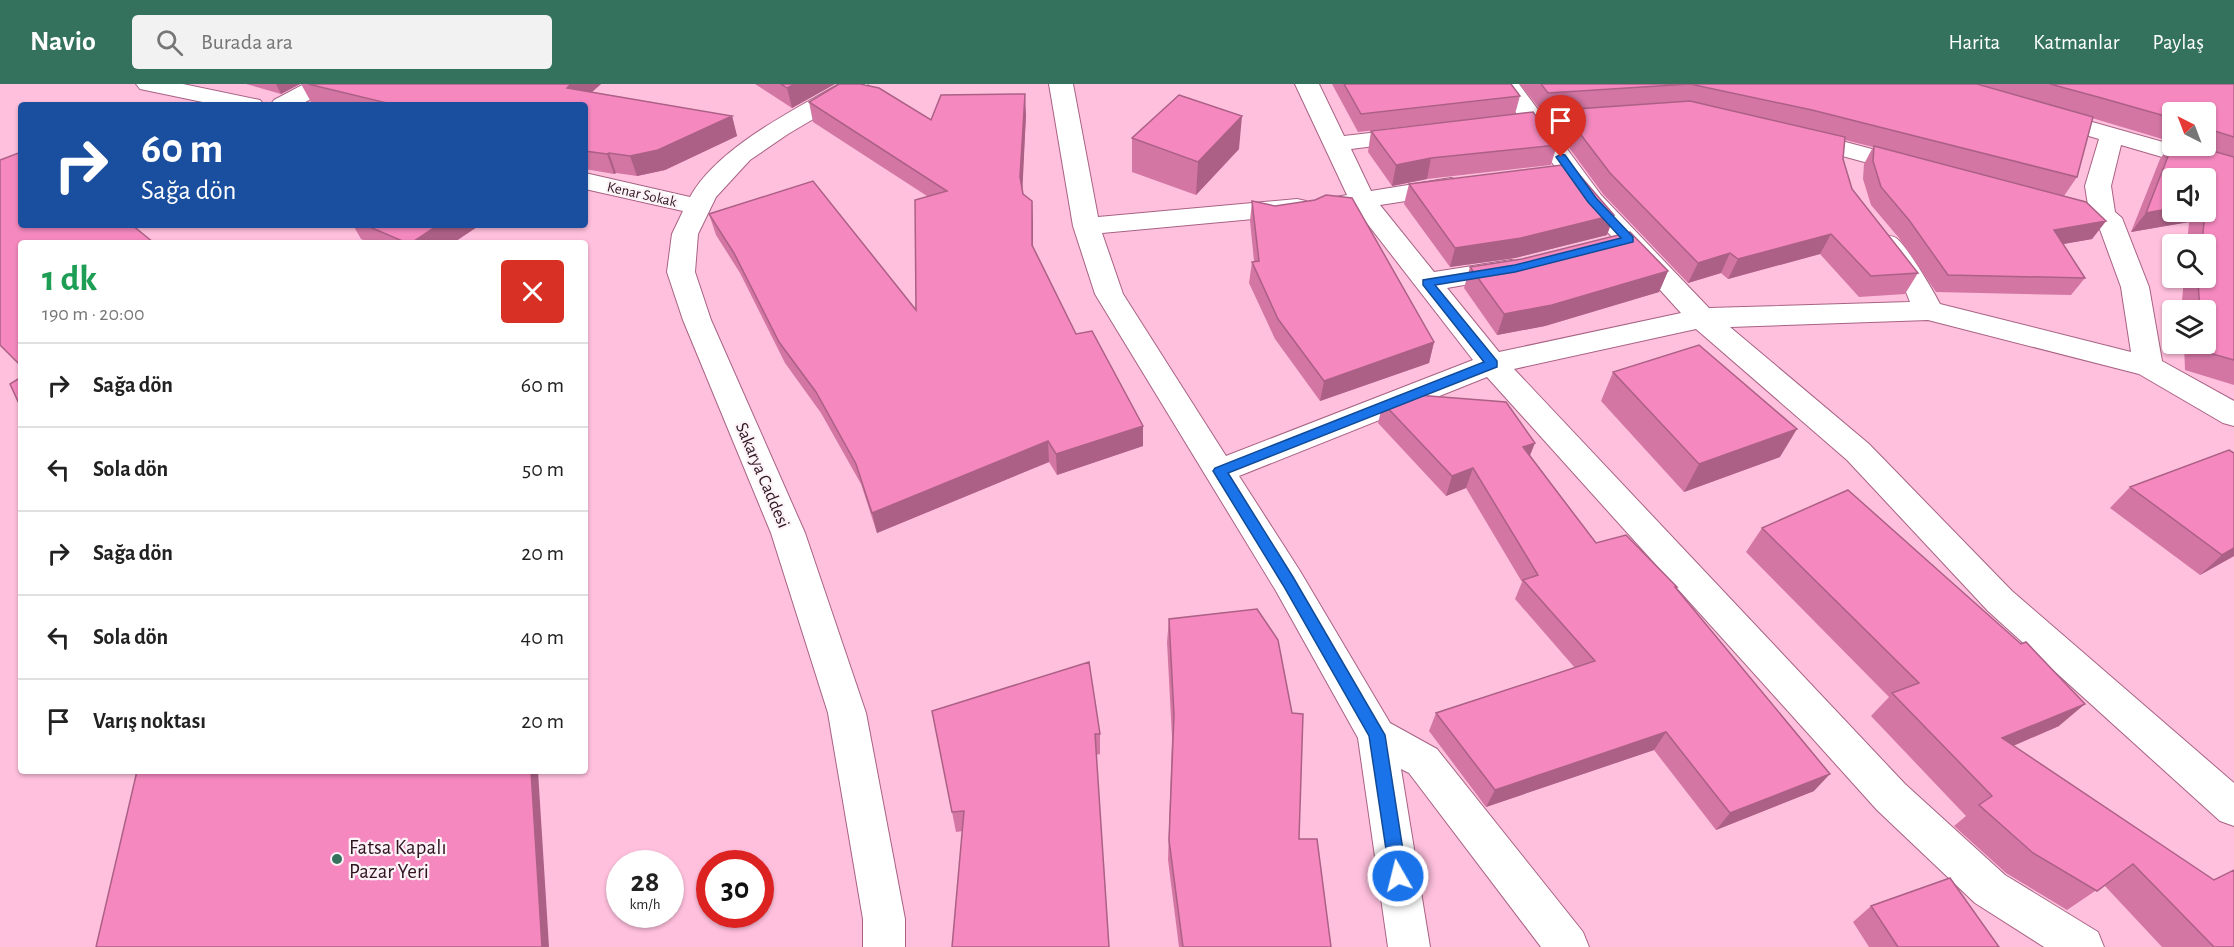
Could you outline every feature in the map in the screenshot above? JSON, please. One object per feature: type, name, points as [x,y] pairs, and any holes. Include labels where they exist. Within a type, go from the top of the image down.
[{"type":"street","points":[[148,84],[237,102]]},
{"type":"street","points":[[288,102],[321,84]]},
{"type":"street","name":"Sakarya Caddesi","points":[[856,84],[779,129],[741,155],[705,194],[698,207],[685,234],[681,272],[697,320],[788,534],[847,713],[884,919],[884,947]]},
{"type":"street","points":[[1061,84],[1086,226],[1108,294],[1288,581],[1377,735],[1409,947]]},
{"type":"street","points":[[1307,84],[1363,201],[1492,364],[1892,796],[1990,889],[2083,947]]},
{"type":"street","points":[[1507,84],[1534,123],[1561,174],[1592,200],[1617,243],[1858,452],[2000,601],[2234,808]]},
{"type":"street","points":[[2027,111],[2234,170]]},
{"type":"street","points":[[1334,144],[1440,132]]},
{"type":"street","points":[[1780,133],[1930,171]]},
{"type":"street","points":[[2103,217],[2098,186],[2112,135]]},
{"type":"street","points":[[1848,179],[1850,150]]},
{"type":"street","name":"Kenar Sokak","points":[[588,182],[698,207]]},
{"type":"street","points":[[1086,226],[1363,201],[1471,184]]},
{"type":"street","points":[[2034,198],[2109,218],[2135,286],[2148,366]]},
{"type":"street","points":[[1869,223],[1920,291],[1928,311]]},
{"type":"street","points":[[1427,282],[1538,263]]},
{"type":"street","points":[[1220,471],[1492,364],[1702,318],[1928,311],[2148,366],[2234,414]]},
{"type":"street","points":[[1377,735],[1423,761],[1568,947]]},
{"type":"building","points":[[308,84],[571,84],[567,88],[732,116],[658,150],[630,156],[588,151],[588,102],[383,102]]},
{"type":"building","points":[[781,84],[795,84],[787,88]]},
{"type":"building","points":[[839,84],[860,84],[879,88],[931,120],[941,95],[1025,94],[1020,177],[1023,194],[1032,201],[1032,245],[1076,334],[1092,331],[1143,426],[1056,454],[1048,441],[872,513],[856,464],[816,392],[779,342],[734,253],[709,214],[813,181],[916,310],[915,200],[947,191],[809,102]]},
{"type":"building","points":[[1344,84],[1511,84],[1520,96],[1361,114]]},
{"type":"building","points":[[1541,84],[1690,84],[1548,93]]},
{"type":"building","points":[[1690,84],[1977,84],[2093,117],[2077,177],[1812,110]]},
{"type":"building","points":[[2050,84],[2234,84],[2234,137],[2216,131],[2216,102],[2162,102],[2162,115]]},
{"type":"building","points":[[1179,95],[1242,116],[1198,162],[1132,138]]},
{"type":"building","points":[[1690,101],[1845,137],[1843,159],[1852,189],[1918,273],[1871,276],[1831,234],[1738,259],[1730,253],[1698,263],[1610,173],[1562,110]]},
{"type":"building","points":[[1533,112],[1557,145],[1431,158],[1396,165],[1371,131]]},
{"type":"building","points":[[1874,146],[2086,202],[2106,221],[2054,230],[2085,278],[1948,275],[1909,220],[1881,187],[1873,161]]},
{"type":"building","points":[[2216,152],[2234,157],[2234,360],[2213,354],[2216,354],[2216,300],[2199,300],[2198,288],[2216,288],[2216,234],[2203,234],[2204,222],[2216,222],[2216,168],[2163,168],[2168,156],[2216,156]]},
{"type":"building","points":[[18,153],[18,228],[136,228],[150,240],[18,240],[18,363],[0,345],[0,160]]},
{"type":"building","points":[[1570,164],[1614,215],[1521,238],[1455,248],[1409,184]]},
{"type":"building","points":[[2162,172],[2162,210],[2146,213]]},
{"type":"building","points":[[1326,195],[1352,198],[1434,342],[1324,381],[1278,319],[1252,262],[1259,261],[1252,201],[1275,206],[1315,200]]},
{"type":"building","points":[[372,228],[434,228],[416,240],[400,240]]},
{"type":"building","points":[[1630,232],[1668,271],[1552,305],[1504,314],[1470,267],[1522,259]]},
{"type":"building","points":[[1699,345],[1797,429],[1699,464],[1613,372]]},
{"type":"building","points":[[18,379],[18,401],[10,384]]},
{"type":"building","points":[[1404,394],[1506,402],[1535,443],[1523,447],[1596,543],[1626,535],[1677,587],[1675,587],[1830,774],[1730,813],[1666,732],[1495,790],[1436,713],[1595,661],[1523,580],[1538,575],[1473,468],[1452,476],[1383,403]]},
{"type":"building","points":[[2229,450],[2234,453],[2234,548],[2222,555],[2130,487]]},
{"type":"building","points":[[1848,490],[2021,644],[2026,642],[2085,704],[2002,738],[2214,880],[2234,870],[2234,947],[2214,947],[2133,864],[2097,891],[2033,853],[1979,805],[1992,796],[1892,693],[1919,683],[1762,528]]},
{"type":"building","points":[[1257,609],[1278,640],[1292,713],[1303,714],[1299,839],[1317,839],[1331,947],[1183,947],[1169,840],[1174,715],[1169,619]]},
{"type":"building","points":[[1089,662],[1100,734],[1095,734],[1109,947],[952,947],[964,811],[952,812],[932,711]]},
{"type":"building","name":"Fatsa Kapalı Pazar Yeri","points":[[136,774],[531,774],[542,947],[96,947]]},
{"type":"building","points":[[1950,878],[1999,947],[1898,947],[1871,906]]},
{"type":"place","name":"Fatsa Kapalı Pazar Yeri","points":[[337,859]]},
{"type":"route","points":[[1398,876],[1377,735],[1288,581],[1220,471],[1492,364],[1427,282],[1515,269],[1629,240],[1592,200],[1561,157]]}]
